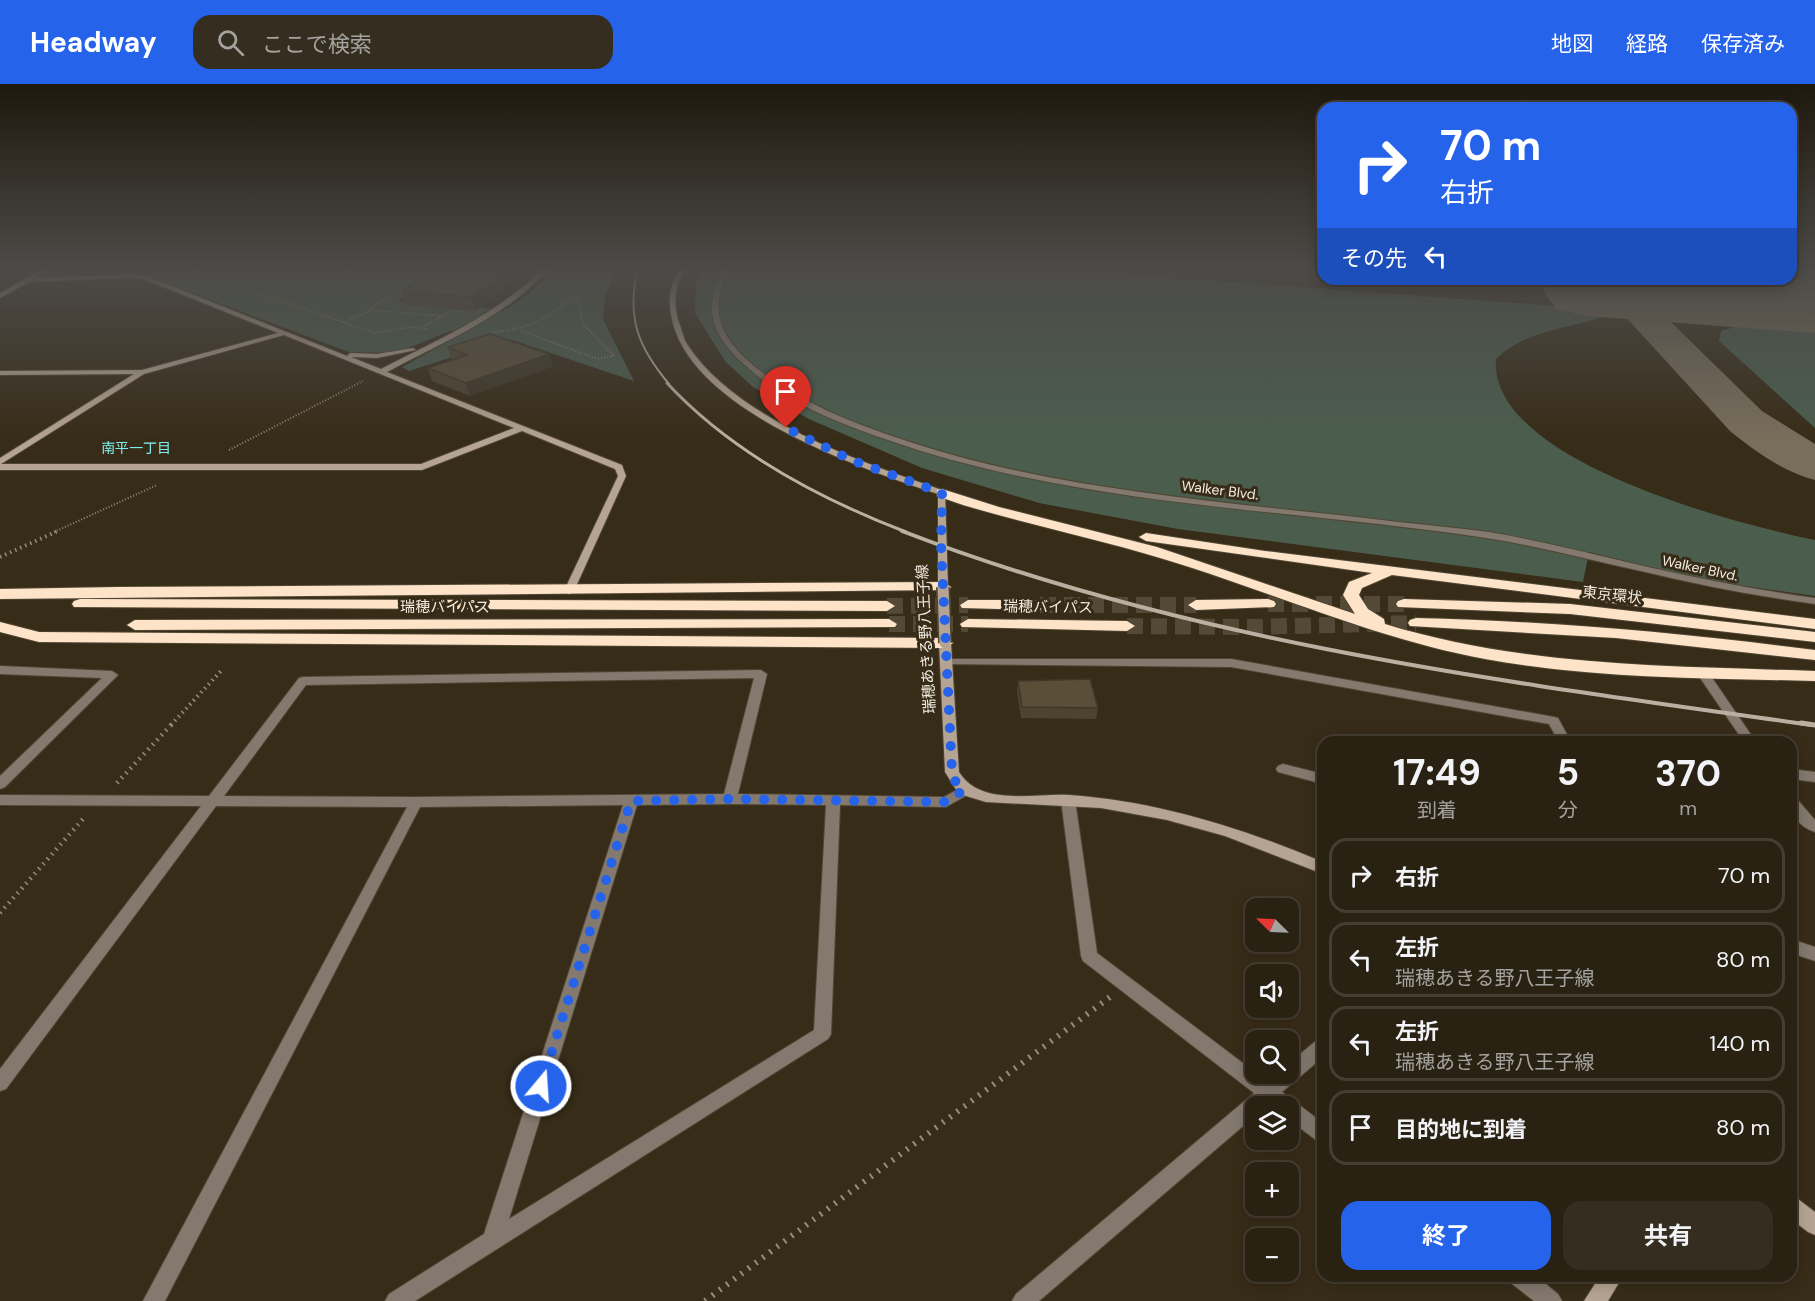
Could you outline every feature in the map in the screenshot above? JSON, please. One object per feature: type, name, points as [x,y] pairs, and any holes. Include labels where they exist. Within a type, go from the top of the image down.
[{"type":"highway","points":[[942,493],[1182,544],[1815,624]]},
{"type":"highway","points":[[942,493],[982,508],[1130,543],[1392,631],[1484,654],[1560,664],[1815,676]]},
{"type":"highway","points":[[1392,631],[1362,612],[1351,596],[1355,585],[1394,571]]},
{"type":"highway","points":[[0,594],[180,590],[569,591],[943,588]]},
{"type":"highway","name":"瑞穂バイパス","points":[[0,604],[887,606]]},
{"type":"highway","points":[[1196,604],[1268,604]]},
{"type":"highway","name":"東京環状","points":[[1404,604],[1570,609],[1815,638]]},
{"type":"highway","name":"瑞穂バイパス","points":[[968,605],[1040,605]]},
{"type":"highway","points":[[1416,623],[1486,624],[1628,632],[1815,655]]},
{"type":"highway","name":"瑞穂バイパス","points":[[0,626],[889,624]]},
{"type":"highway","name":"瑞穂バイパス","points":[[968,624],[1127,626]]},
{"type":"highway","points":[[0,626],[39,637],[945,643]]},
{"type":"street","points":[[268,327],[382,371],[519,429],[619,467],[622,471],[569,591]]},
{"type":"street","points":[[382,371],[463,327]]},
{"type":"street","points":[[674,327],[680,340],[712,380],[755,411],[813,444],[893,477],[942,493]]},
{"type":"street","name":"Walker Blvd.","points":[[718,327],[730,347],[752,369],[811,406],[844,422],[926,450],[1050,480],[1138,494],[1487,535],[1535,544],[1685,580],[1815,601]]},
{"type":"street","points":[[0,373],[142,372],[284,333]]},
{"type":"street","points":[[340,354],[386,355],[431,345]]},
{"type":"street","points":[[0,462],[142,372]]},
{"type":"street","points":[[0,467],[422,468],[519,429]]},
{"type":"street","name":"瑞穂あきる野八王子線","points":[[942,493],[943,588],[952,772],[956,783],[964,790]]},
{"type":"street","points":[[947,662],[1231,663],[1554,721],[1562,736]]},
{"type":"street","points":[[0,670],[112,675],[0,784]]},
{"type":"street","points":[[1702,672],[1746,736]]},
{"type":"street","points":[[0,1083],[303,681],[761,674],[730,799]]},
{"type":"street","points":[[1283,769],[1317,778]]},
{"type":"street","points":[[1797,775],[1815,777]]},
{"type":"street","points":[[0,800],[416,802],[730,799],[946,802],[964,790],[991,798],[1068,800],[1145,809],[1189,818],[1245,835],[1317,865]]},
{"type":"street","points":[[396,1301],[822,1034],[833,800]]},
{"type":"street","points":[[1068,800],[1089,956],[1271,1096]]},
{"type":"street","points":[[493,1239],[631,801]]},
{"type":"street","points":[[154,1301],[416,802]]},
{"type":"street","points":[[1797,809],[1806,821],[1815,827]]},
{"type":"street","points":[[1797,948],[1815,954]]},
{"type":"street","points":[[1023,1301],[1317,1051]]},
{"type":"street","points":[[1299,1116],[1317,1130]]},
{"type":"street","points":[[1797,1211],[1815,1225]]},
{"type":"street","points":[[1526,1282],[1551,1301]]},
{"type":"street","points":[[1595,1301],[1609,1282]]},
{"type":"path","points":[[356,327],[374,333],[431,329]]},
{"type":"path","points":[[522,331],[529,327]]},
{"type":"path","points":[[488,332],[522,331],[597,359],[614,356],[614,353],[583,327]]},
{"type":"path","points":[[369,337],[374,333]]},
{"type":"path","points":[[705,1301],[1127,984]]},
{"type":"green space","points":[[282,327],[607,327],[634,381],[509,339],[409,371],[402,367],[465,332],[450,331],[406,349],[386,353],[349,352]]},
{"type":"green space","points":[[704,327],[1566,327],[1532,337],[1507,350],[1496,359],[1504,395],[1532,428],[1573,457],[1623,482],[1678,503],[1815,540],[1815,596],[1701,580],[1589,552],[1583,582],[1178,529],[1039,503],[922,468],[809,419],[753,387],[725,361]]},
{"type":"green space","points":[[1735,327],[1815,327],[1815,428],[1719,341],[1721,331]]},
{"type":"building","points":[[490,334],[549,354],[466,383],[428,368],[468,355],[448,347]]},
{"type":"building","points":[[1090,679],[1098,708],[1022,707],[1018,681]]},
{"type":"taxiway","points":[[1654,327],[1746,421],[1770,439],[1815,465]]},
{"type":"tunnel","points":[[1268,604],[1404,604]]},
{"type":"tunnel","points":[[887,606],[968,605]]},
{"type":"tunnel","points":[[1040,605],[1196,605]]},
{"type":"tunnel","points":[[1127,626],[1248,627],[1416,623]]},
{"type":"tunnel","points":[[889,624],[968,624]]},
{"type":"railway","points":[[637,327],[643,345],[669,384]]},
{"type":"railway","points":[[667,383],[719,430],[778,471],[841,504],[906,532]]},
{"type":"railway","points":[[902,531],[1012,570],[1124,603],[1237,630],[1351,654],[1466,674],[1812,725]]},
{"type":"railway","points":[[1801,723],[1815,725]]},
{"type":"district","name":"南平一丁目","points":[[136,448]]},
{"type":"route","points":[[541,1086],[631,801],[730,799],[946,802],[964,790],[956,783],[952,772],[941,545],[942,493],[851,460],[813,444],[786,428]]}]
